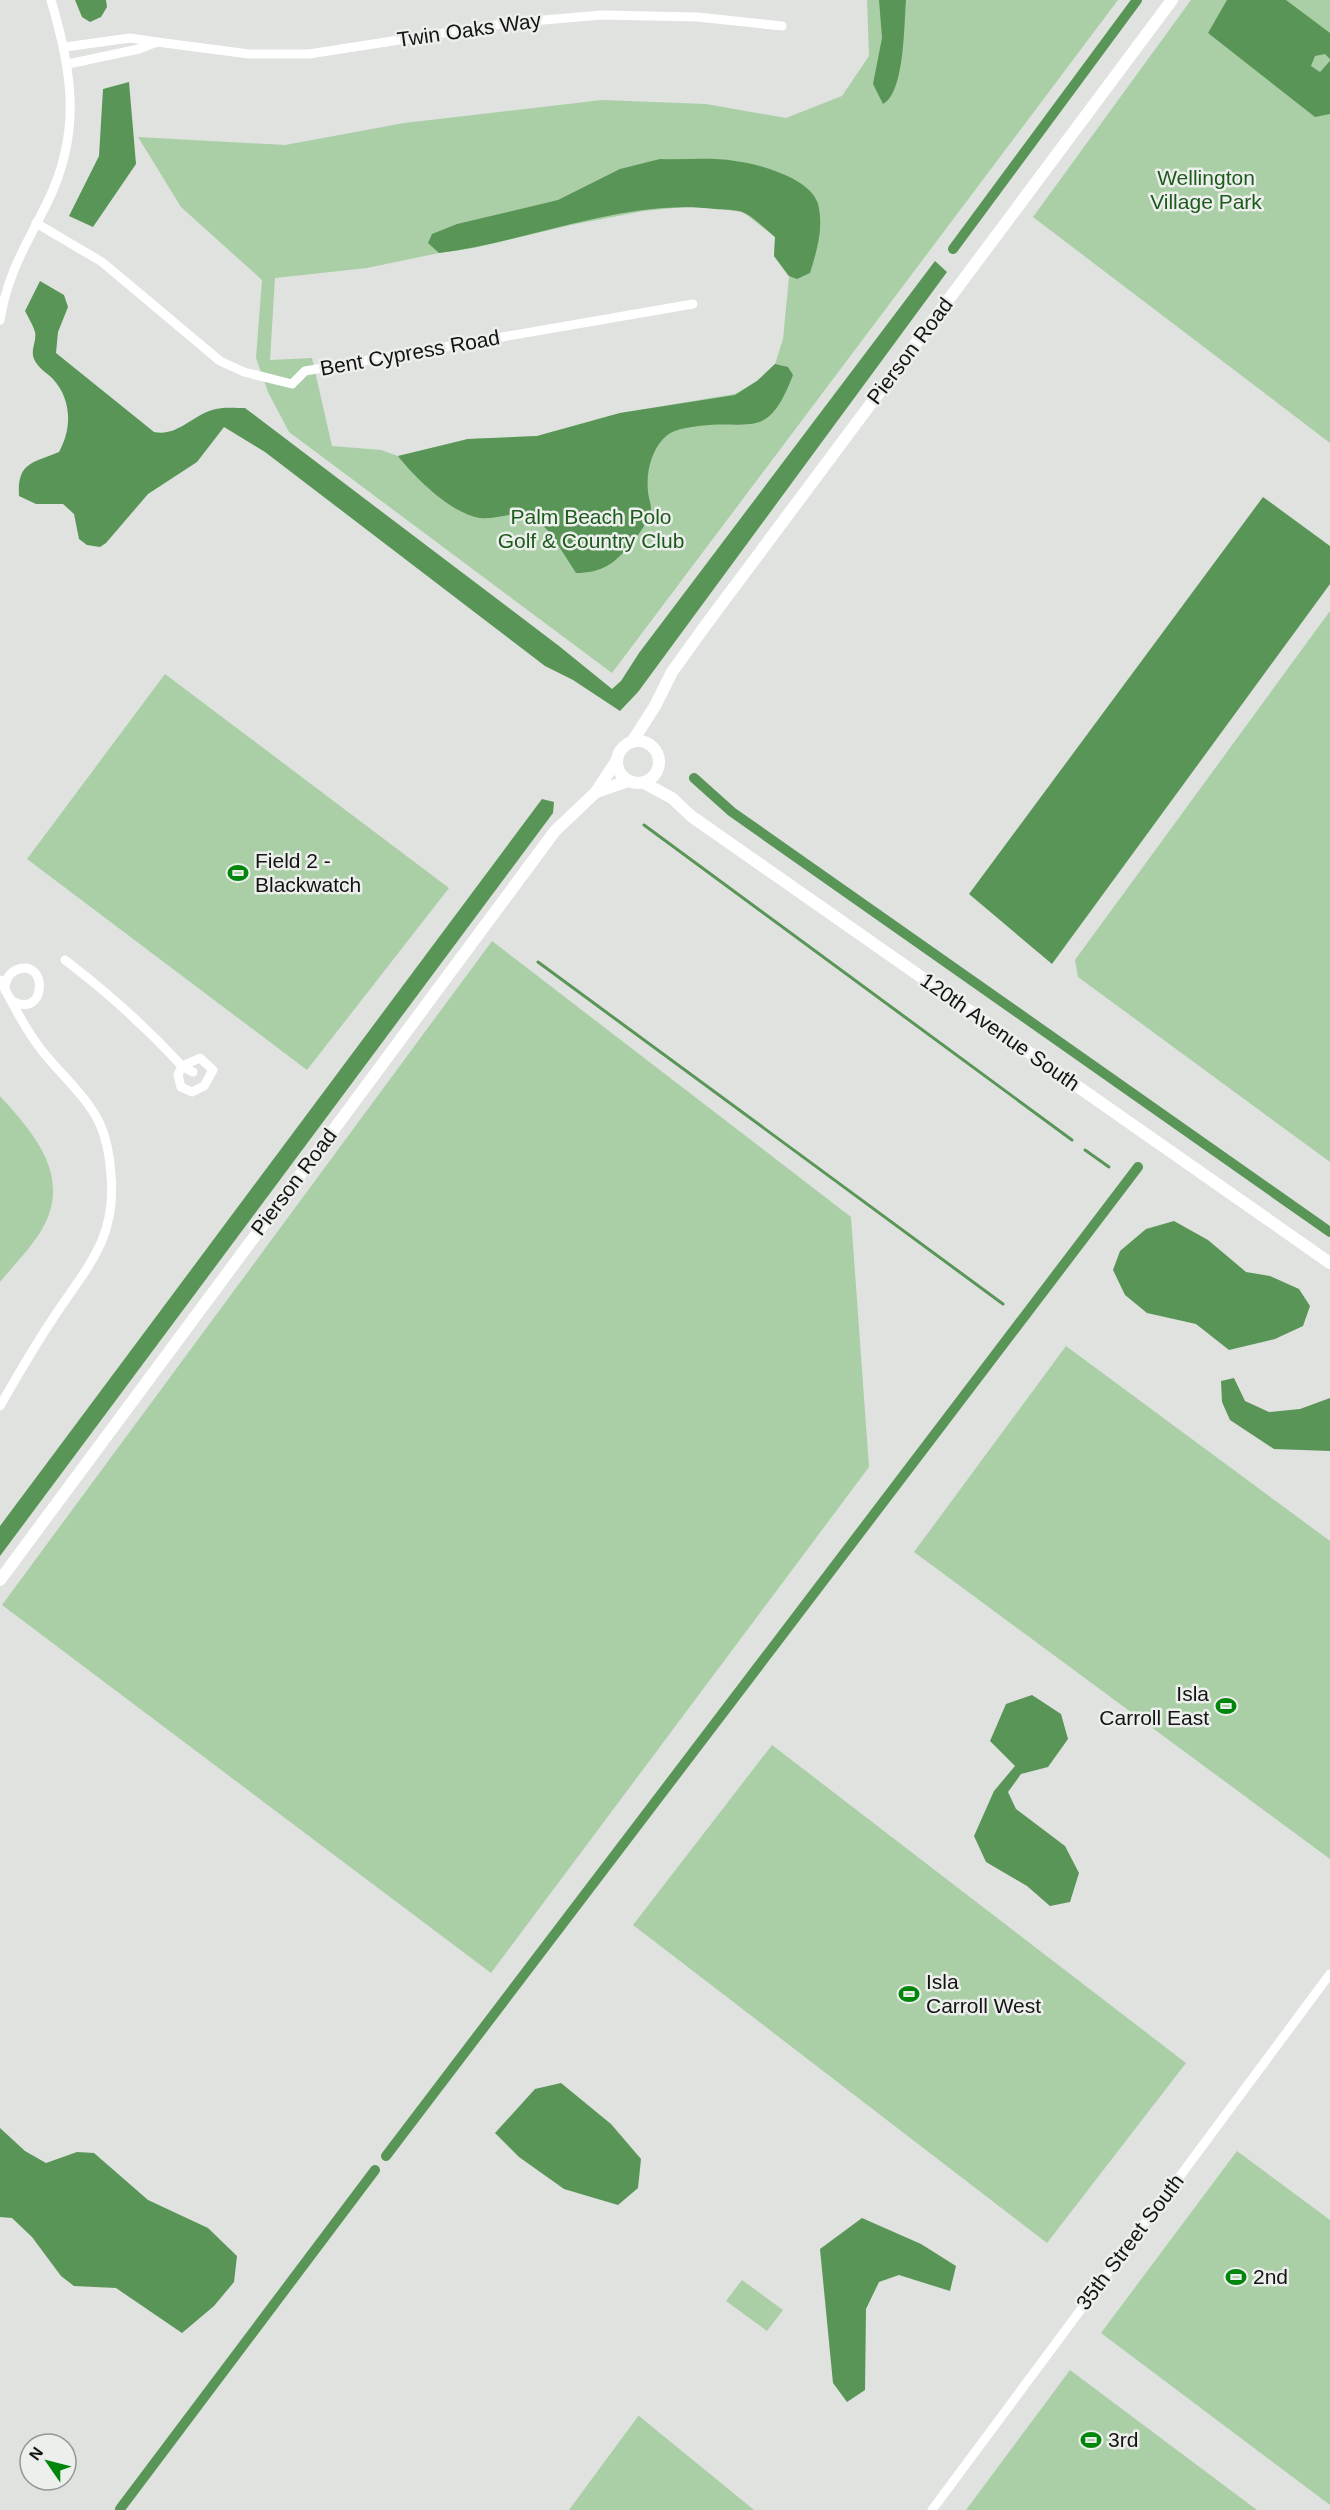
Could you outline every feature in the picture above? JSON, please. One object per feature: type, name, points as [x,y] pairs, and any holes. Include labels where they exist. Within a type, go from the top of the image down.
[{"type":"street","points":[[0,320],[12,273],[55,184],[66,149],[70,113],[68,64],[51,0]]},
{"type":"street","name":"Pierson Road","points":[[632,742],[655,706],[672,672],[711,616],[1172,0]]},
{"type":"street","name":"Twin Oaks Way","points":[[65,47],[130,38],[249,54],[309,54],[508,22],[602,15],[697,17],[782,26]]},
{"type":"street","name":"Twin Oaks Way","points":[[68,64],[139,49],[156,42]]},
{"type":"street","name":"Bent Cypress Road","points":[[36,223],[102,262],[220,361],[244,372],[292,384],[305,371],[693,304]]},
{"type":"street","name":"Pierson Road","points":[[651,745],[655,706]]},
{"type":"street","points":[[642,741],[651,745],[659,760],[658,771],[644,783],[628,781],[622,776],[617,760],[620,751],[632,742],[642,741]]},
{"type":"street","name":"Pierson Road","points":[[0,1580],[555,831],[596,792],[617,760]]},
{"type":"street","name":"120th Avenue South","points":[[658,771],[672,798]]},
{"type":"street","name":"Pierson Road","points":[[596,792],[628,781]]},
{"type":"street","name":"120th Avenue South","points":[[644,783],[672,798],[691,816],[1330,1263]]},
{"type":"street","points":[[65,960],[102,988],[182,1066],[193,1072]]},
{"type":"street","points":[[5,990],[7,978],[16,970],[32,971],[39,980],[40,992],[33,1001],[22,1004],[11,1000]]},
{"type":"street","points":[[0,980],[46,1056],[99,1122],[110,1154],[113,1195],[107,1233],[89,1266],[50,1322],[0,1406]]},
{"type":"street","name":"35th Street South","points":[[932,2510],[1330,1974]]},
{"type":"green space","name":"Palm Beach Polo Golf & Country Club","points":[[867,0],[1118,0],[612,673],[289,432],[268,392],[256,358],[262,280],[181,207],[138,137],[285,145],[404,123],[602,100],[706,104],[786,118],[842,96],[869,56]],"holes":[[[694,206],[743,212],[775,237],[774,256],[789,277],[783,339],[775,364],[757,381],[735,394],[620,413],[537,436],[468,439],[398,456],[381,450],[332,446],[312,358],[270,360],[275,278],[367,268],[474,248],[571,225],[644,211]]]},
{"type":"green space","name":"Wellington Village Park","points":[[1191,0],[1330,0],[1330,443],[1033,217]]},
{"type":"green space","points":[[1330,611],[1330,1162],[1078,977],[1075,960]]},
{"type":"green space","name":"Field 2 - Blackwatch","points":[[165,674],[449,888],[307,1070],[27,859]]},
{"type":"green space","points":[[492,941],[851,1217],[869,1467],[491,1973],[2,1605]]},
{"type":"green space","points":[[0,1096],[26,1126],[46,1158],[53,1193],[50,1211],[41,1231],[0,1282]]},
{"type":"green space","name":"Isla Carroll East","points":[[1066,1346],[1330,1541],[1330,1859],[914,1552]]},
{"type":"green space","name":"Isla Carroll West","points":[[772,1745],[1186,2063],[1047,2243],[633,1925]]},
{"type":"green space","name":"2nd","points":[[1237,2151],[1330,2220],[1330,2505],[1101,2333]]},
{"type":"green space","points":[[742,2280],[783,2310],[767,2331],[726,2301]]},
{"type":"green space","name":"3rd","points":[[1070,2370],[1257,2510],[966,2510]]},
{"type":"green space","points":[[639,2416],[754,2510],[569,2510]]},
{"type":"shaded area","points":[[75,0],[106,0],[107,7],[101,17],[90,22],[82,17]]},
{"type":"shaded area","points":[[879,0],[906,0],[904,40],[896,86],[883,104],[873,84],[882,38]]},
{"type":"shaded area","points":[[1227,0],[1286,0],[1330,33],[1330,59],[1325,54],[1315,56],[1311,66],[1320,72],[1330,61],[1330,114],[1315,117],[1208,33]]},
{"type":"shaded area","points":[[129,82],[136,164],[93,227],[69,216],[99,156],[103,89]]},
{"type":"shaded area","points":[[660,159],[717,159],[745,163],[783,174],[805,187],[813,195],[820,213],[820,230],[810,273],[797,279],[789,276],[774,256],[775,237],[751,217],[732,210],[681,207],[646,210],[612,215],[473,248],[439,253],[428,243],[432,234],[457,224],[558,200],[620,169]]},
{"type":"shaded area","points":[[935,261],[947,272],[638,692],[620,711],[573,680],[545,666],[265,452],[224,427],[197,462],[148,494],[100,547],[87,545],[79,539],[74,514],[63,504],[36,504],[19,496],[19,485],[24,470],[28,465],[59,452],[68,424],[64,396],[33,356],[35,332],[25,311],[40,281],[64,295],[68,307],[58,332],[56,353],[154,432],[171,431],[216,409],[245,408],[559,646],[612,689],[621,681],[639,653]]},
{"type":"shaded area","points":[[775,364],[788,367],[793,375],[774,411],[764,420],[754,424],[684,428],[663,439],[652,456],[649,470],[648,493],[651,509],[646,523],[634,540],[613,562],[600,569],[584,573],[576,573],[551,534],[532,514],[486,518],[469,515],[435,494],[398,456],[468,439],[537,436],[620,413],[735,395],[757,381]]},
{"type":"shaded area","points":[[1263,497],[1330,546],[1330,584],[1052,964],[969,894]]},
{"type":"shaded area","points":[[542,799],[554,802],[553,813],[0,1556],[0,1526]]},
{"type":"shaded area","points":[[1174,1221],[1208,1240],[1246,1272],[1270,1276],[1299,1289],[1310,1306],[1303,1326],[1275,1339],[1229,1350],[1196,1324],[1147,1313],[1125,1295],[1113,1270],[1120,1251],[1146,1229]]},
{"type":"shaded area","points":[[1234,1378],[1245,1401],[1269,1412],[1300,1409],[1330,1398],[1330,1451],[1274,1449],[1230,1420],[1222,1402],[1221,1381]]},
{"type":"shaded area","points":[[1032,1695],[1061,1714],[1068,1739],[1048,1767],[1021,1774],[1008,1792],[1016,1809],[1065,1846],[1079,1873],[1070,1902],[1050,1906],[1027,1886],[986,1862],[974,1836],[994,1791],[1015,1766],[990,1741],[1006,1704]]},
{"type":"shaded area","points":[[561,2083],[611,2124],[641,2159],[638,2188],[618,2205],[564,2189],[519,2157],[495,2133],[535,2089]]},
{"type":"shaded area","points":[[0,2128],[25,2151],[46,2163],[77,2152],[94,2153],[148,2200],[208,2228],[237,2256],[234,2282],[214,2306],[182,2333],[116,2288],[74,2286],[61,2276],[32,2237],[12,2218],[0,2217]]},
{"type":"shaded area","points":[[862,2218],[921,2244],[956,2266],[950,2291],[899,2275],[879,2282],[866,2309],[865,2390],[847,2402],[833,2383],[820,2249]]},
{"type":"waterway","points":[[953,249],[1137,0]]},
{"type":"waterway","points":[[694,778],[732,812],[1330,1232]]},
{"type":"waterway","points":[[644,825],[1072,1140]]},
{"type":"waterway","points":[[538,962],[1003,1304]]},
{"type":"waterway","points":[[1085,1150],[1109,1167]]},
{"type":"waterway","points":[[386,2156],[1138,1167]]},
{"type":"waterway","points":[[120,2509],[375,2170]]},
{"type":"place","name":"Field 2 - Blackwatch","points":[[238,873]]},
{"type":"place","name":"Isla Carroll East","points":[[1226,1706]]},
{"type":"place","name":"Isla Carroll West","points":[[909,1994]]},
{"type":"place","name":"2nd","points":[[1236,2277]]},
{"type":"place","name":"3rd","points":[[1091,2440]]}]
